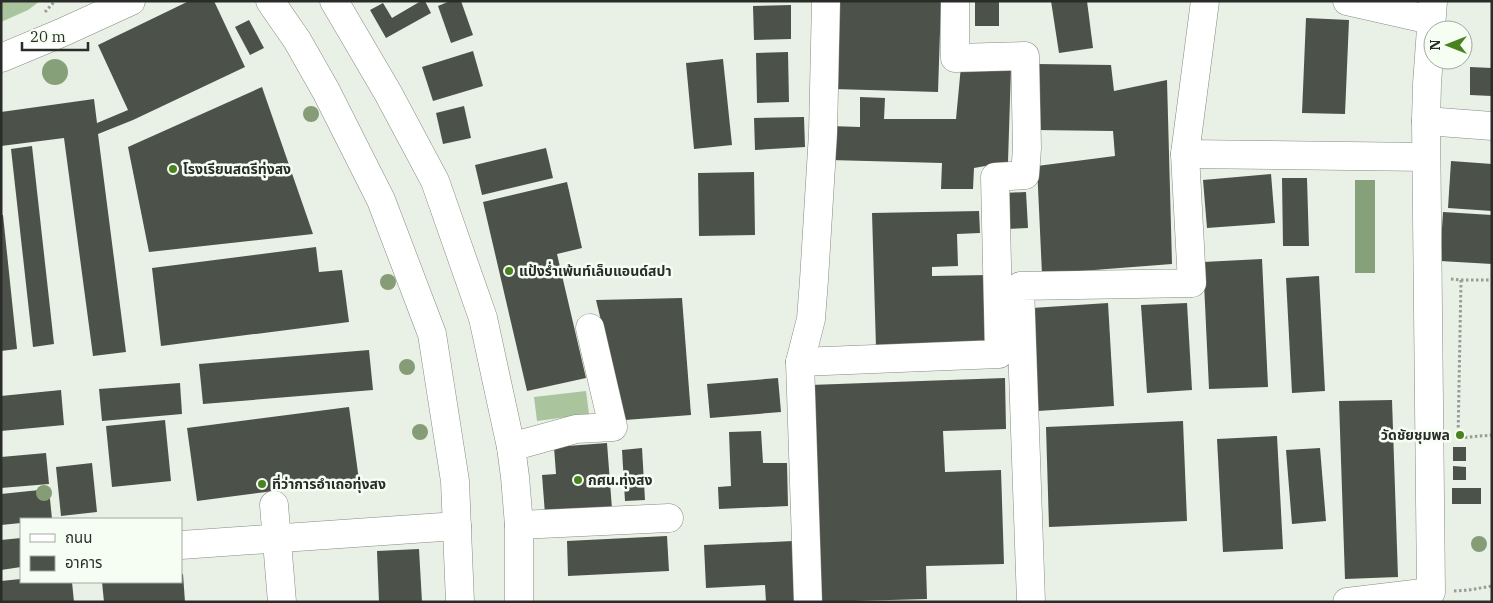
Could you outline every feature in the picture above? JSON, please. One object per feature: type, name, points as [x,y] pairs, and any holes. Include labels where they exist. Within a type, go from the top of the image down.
[{"type":"street","points":[[1,58],[131,1]]},
{"type":"street","points":[[270,1],[302,48],[326,91],[381,200],[432,334],[455,481],[460,602]]},
{"type":"street","points":[[334,1],[388,92],[435,180],[484,318],[511,446],[519,525],[519,602]]},
{"type":"street","points":[[808,602],[800,362],[811,319],[815,270],[823,132],[826,1]]},
{"type":"street","points":[[800,362],[999,354],[995,176],[1025,175],[1027,148],[1025,56],[956,58],[955,1]]},
{"type":"street","points":[[1030,602],[1020,286],[1192,283],[1185,154],[1205,1]]},
{"type":"street","points":[[1347,1],[1432,11],[1426,121],[1431,597],[1347,602]]},
{"type":"street","points":[[1426,121],[1492,126]]},
{"type":"street","points":[[1185,154],[1426,157]]},
{"type":"street","points":[[511,446],[576,429],[613,427],[590,328]]},
{"type":"street","points":[[274,505],[282,602]]},
{"type":"street","points":[[519,525],[669,518]]},
{"type":"street","points":[[182,545],[457,526]]},
{"type":"path","points":[[1428,278],[1492,280]]},
{"type":"path","points":[[1461,280],[1458,438],[1492,436]]},
{"type":"path","points":[[1431,597],[1492,586]]},
{"type":"shaded area","points":[[1,1],[40,1],[28,10],[1,22]]},
{"type":"shaded area","points":[[55,59],[64,63],[68,72],[64,81],[55,85],[46,81],[42,72],[46,63]]},
{"type":"shaded area","points":[[1355,180],[1375,180],[1375,273],[1355,273]]},
{"type":"shaded area","points":[[586,391],[589,414],[537,421],[534,397]]},
{"type":"building","points":[[189,1],[214,1],[245,67],[133,120],[98,134],[126,352],[93,356],[64,138],[1,146],[1,112],[94,99],[97,123],[128,110],[98,45]]},
{"type":"building","points":[[421,1],[425,1],[431,13],[386,38],[370,10],[383,3],[392,18]]},
{"type":"building","points":[[450,1],[461,1],[473,35],[451,43],[438,6]]},
{"type":"building","points":[[837,1],[941,1],[938,92],[834,89]]},
{"type":"building","points":[[975,1],[999,1],[999,26],[975,26]]},
{"type":"building","points":[[1051,1],[1087,1],[1093,48],[1059,53]]},
{"type":"building","points":[[791,5],[791,39],[754,40],[753,6]]},
{"type":"building","points":[[1306,18],[1349,20],[1345,114],[1302,113]]},
{"type":"building","points":[[249,20],[264,48],[250,55],[235,27]]},
{"type":"building","points":[[473,51],[483,86],[433,101],[422,67]]},
{"type":"building","points":[[788,52],[789,102],[757,103],[756,53]]},
{"type":"building","points":[[723,59],[732,145],[694,149],[686,63]]},
{"type":"building","points":[[1037,64],[1111,65],[1114,91],[1167,80],[1172,264],[1042,274],[1037,166],[1115,156],[1113,131],[1035,130]]},
{"type":"building","points":[[961,66],[1011,68],[1008,162],[974,168],[973,189],[941,189],[942,163],[830,160],[830,126],[860,127],[860,97],[885,98],[884,119],[956,119]]},
{"type":"building","points":[[1473,67],[1492,68],[1492,96],[1470,95],[1470,70],[1473,70]]},
{"type":"building","points":[[262,87],[313,234],[149,252],[128,147]]},
{"type":"building","points":[[464,106],[471,138],[443,144],[436,113]]},
{"type":"building","points":[[804,117],[805,147],[755,150],[754,118]]},
{"type":"building","points":[[32,146],[54,344],[33,347],[11,149]]},
{"type":"building","points":[[546,148],[553,178],[482,195],[475,165]]},
{"type":"building","points":[[1451,161],[1492,164],[1492,211],[1448,208]]},
{"type":"building","points":[[754,172],[755,235],[699,236],[698,173]]},
{"type":"building","points":[[1271,174],[1275,223],[1207,228],[1203,180]]},
{"type":"building","points":[[1282,178],[1307,178],[1309,246],[1283,246]]},
{"type":"building","points":[[567,182],[582,248],[557,254],[586,378],[527,391],[483,202]]},
{"type":"building","points":[[1026,192],[1028,228],[1005,229],[1004,193]]},
{"type":"building","points":[[979,211],[980,233],[957,234],[958,266],[932,267],[932,276],[988,275],[990,344],[876,347],[872,213]]},
{"type":"building","points":[[1443,212],[1492,215],[1492,264],[1440,261]]},
{"type":"building","points":[[1,215],[3,215],[17,349],[1,351]]},
{"type":"building","points":[[316,247],[319,272],[342,270],[349,322],[161,346],[152,268]]},
{"type":"building","points":[[1262,259],[1268,387],[1209,389],[1203,262]]},
{"type":"building","points":[[1319,276],[1325,391],[1292,393],[1286,278]]},
{"type":"building","points":[[682,298],[691,415],[625,420],[596,300]]},
{"type":"building","points":[[1108,303],[1114,406],[1038,411],[1032,308]]},
{"type":"building","points":[[1187,303],[1192,390],[1147,393],[1141,305]]},
{"type":"building","points":[[369,350],[373,390],[203,404],[199,364]]},
{"type":"building","points":[[778,378],[781,412],[710,418],[707,384]]},
{"type":"building","points":[[1005,378],[1006,429],[943,431],[945,472],[1001,470],[1004,564],[926,566],[927,599],[817,602],[810,385]]},
{"type":"building","points":[[180,383],[182,414],[102,421],[99,389]]},
{"type":"building","points":[[61,390],[64,425],[1,431],[1,396]]},
{"type":"building","points":[[1392,400],[1398,577],[1345,579],[1339,401]]},
{"type":"building","points":[[349,407],[359,480],[197,501],[187,428]]},
{"type":"building","points":[[165,420],[171,481],[112,487],[106,426]]},
{"type":"building","points":[[1183,421],[1187,521],[1049,527],[1046,427]]},
{"type":"building","points":[[761,431],[763,463],[787,463],[788,506],[719,509],[718,487],[731,486],[729,432]]},
{"type":"building","points":[[1277,436],[1283,549],[1223,552],[1217,439]]},
{"type":"building","points":[[607,443],[612,509],[545,514],[542,475],[556,474],[554,447]]},
{"type":"building","points":[[1453,447],[1466,447],[1466,461],[1453,461]]},
{"type":"building","points":[[642,448],[645,500],[625,501],[622,450]]},
{"type":"building","points":[[1320,448],[1326,521],[1292,524],[1286,450]]},
{"type":"building","points":[[46,453],[49,484],[1,488],[1,457]]},
{"type":"building","points":[[92,463],[97,512],[61,516],[56,467]]},
{"type":"building","points":[[1453,466],[1466,467],[1466,480],[1453,480]]},
{"type":"building","points":[[1452,488],[1481,488],[1481,504],[1452,504]]},
{"type":"building","points":[[49,489],[52,518],[20,518],[20,523],[1,525],[1,494]]},
{"type":"building","points":[[667,536],[669,571],[568,576],[567,541]]},
{"type":"building","points":[[20,538],[20,567],[1,570],[1,540]]},
{"type":"building","points":[[793,541],[796,602],[766,602],[765,585],[706,588],[704,545]]},
{"type":"building","points":[[419,549],[422,602],[379,602],[377,551]]},
{"type":"building","points":[[183,574],[185,602],[104,602],[102,583],[182,583]]},
{"type":"building","points":[[20,579],[20,583],[72,583],[74,602],[1,602],[1,581]]},
{"type":"place","name":"โรงเรียนสตรีทุ่งสง","points":[[173,169]]},
{"type":"place","name":"แป้งร่ำเพ้นท์เล็บแอนด์สปา","points":[[509,271]]},
{"type":"place","name":"วัดชัยชุมพล","points":[[1460,435]]},
{"type":"place","name":"กศน.ทุ่งสง","points":[[578,480]]},
{"type":"place","name":"ที่ว่าการอำเถอทุ่งสง","points":[[262,484]]}]
